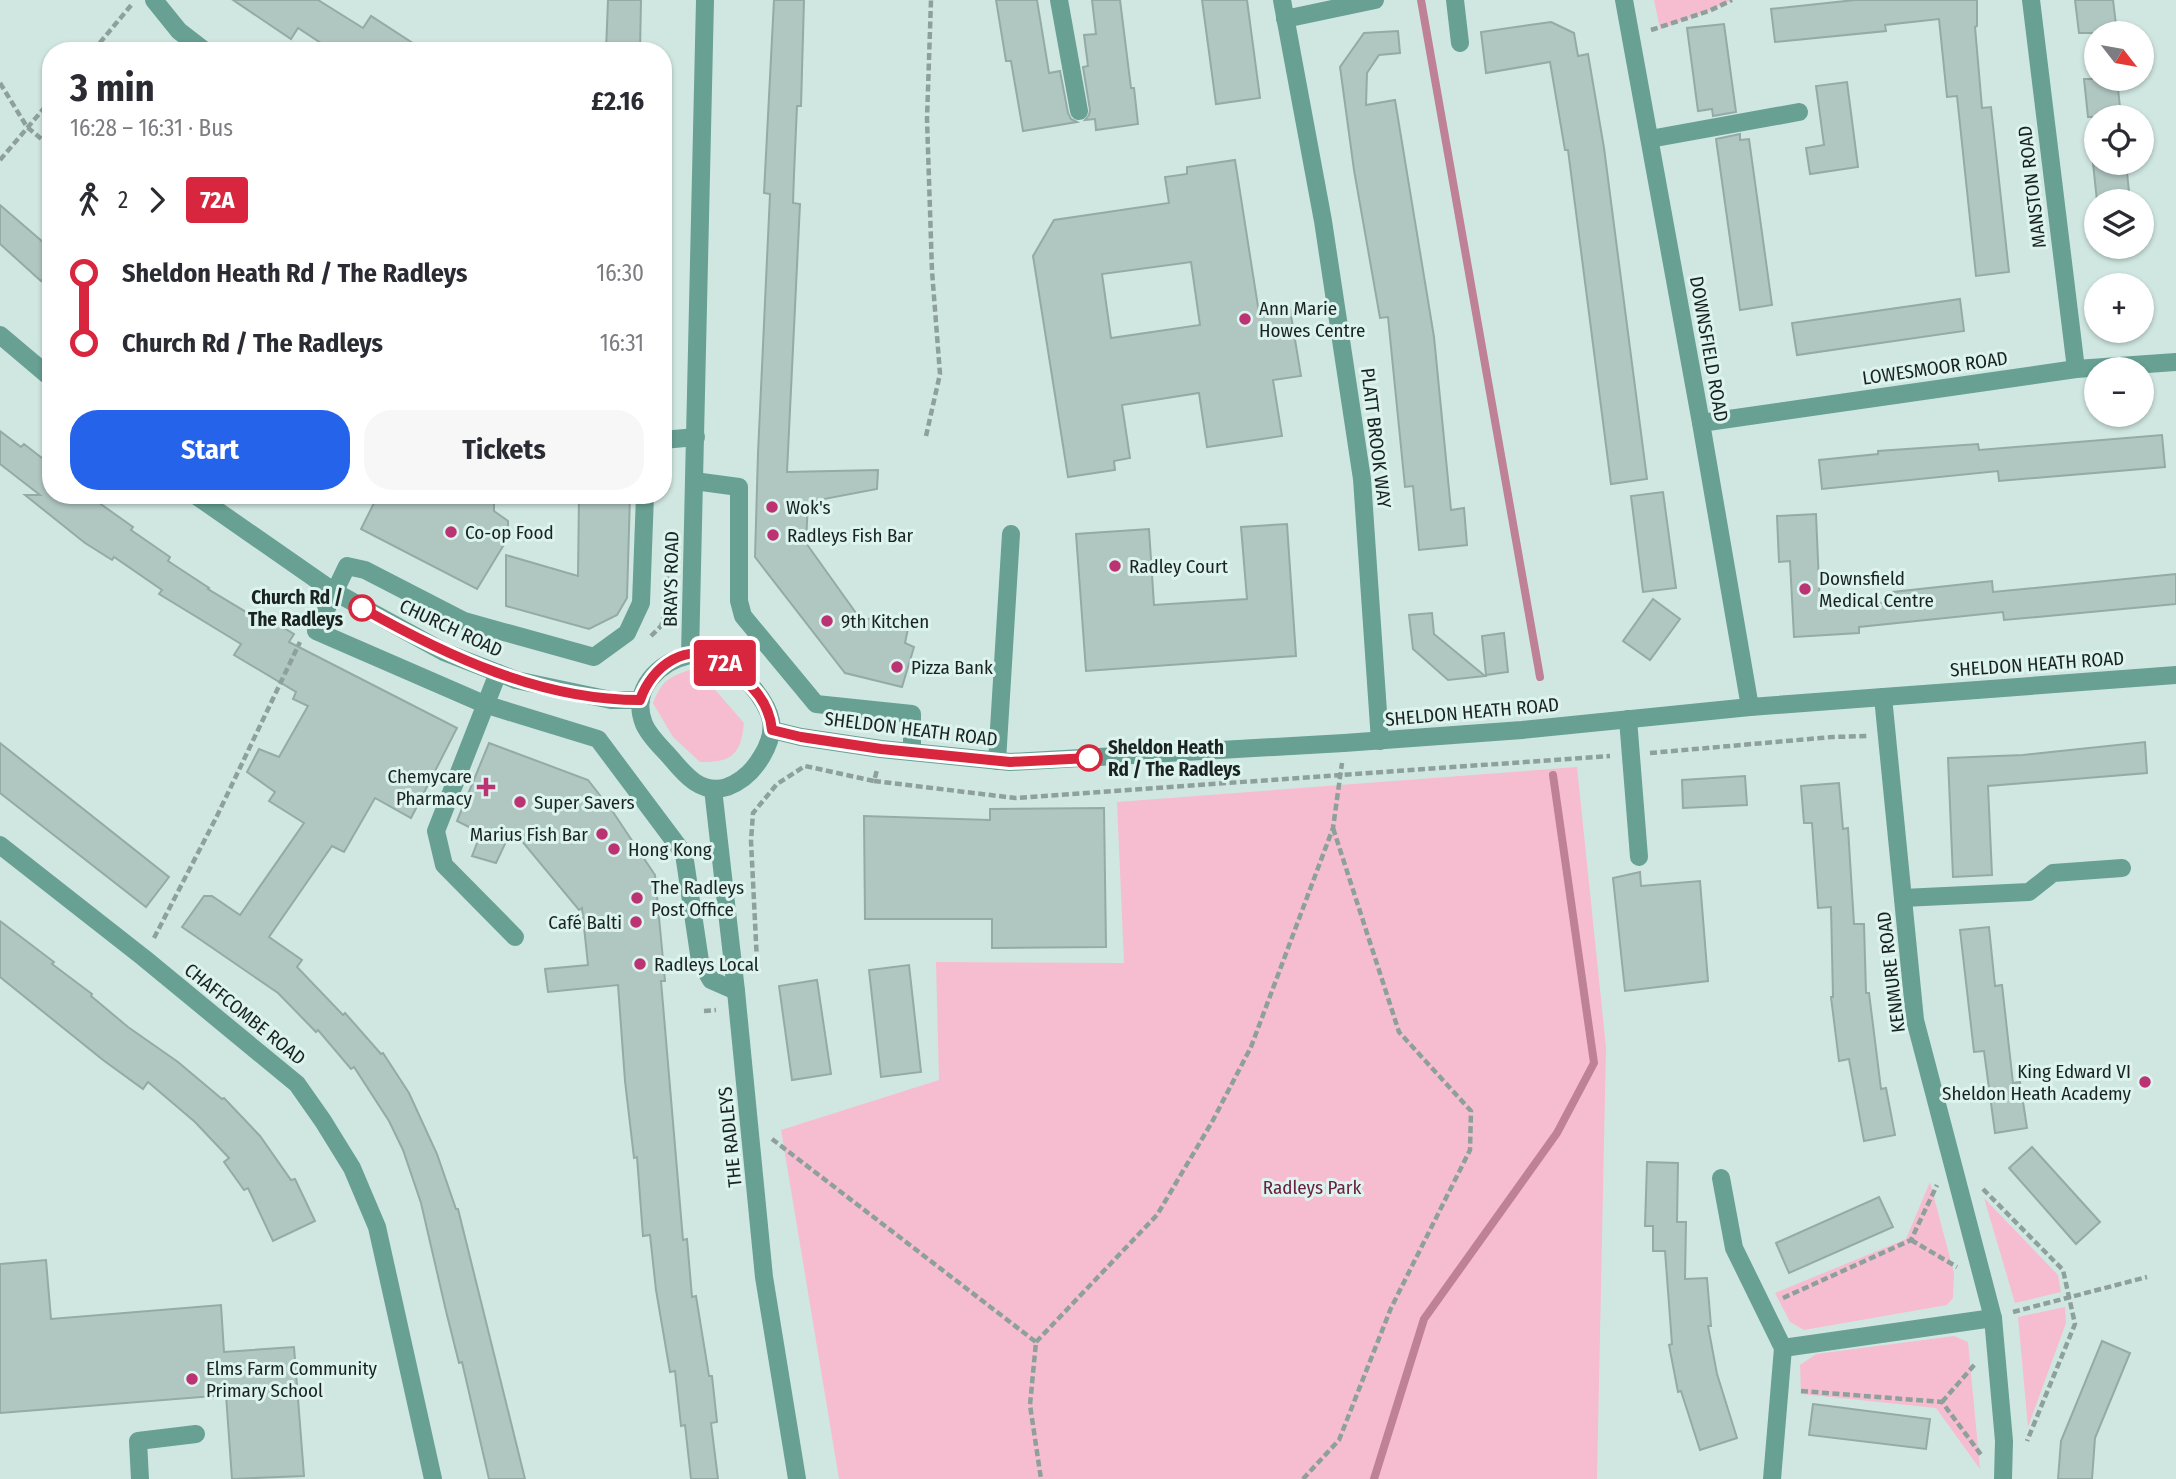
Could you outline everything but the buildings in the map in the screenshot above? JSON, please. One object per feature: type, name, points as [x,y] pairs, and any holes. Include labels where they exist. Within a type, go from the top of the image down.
[{"type":"street","points":[[153,0],[179,31],[193,42]]},
{"type":"street","name":"BRAYS ROAD","points":[[690,655],[705,0]]},
{"type":"street","name":"PLATT BROOK WAY","points":[[1282,0],[1323,221],[1362,479],[1380,741]]},
{"type":"street","points":[[1285,19],[1376,0]]},
{"type":"street","points":[[1455,0],[1460,43]]},
{"type":"street","name":"DOWNSFIELD ROAD","points":[[1624,0],[1750,707]]},
{"type":"street","name":"MANSTON ROAD","points":[[2031,0],[2076,369]]},
{"type":"street","points":[[1060,6],[1079,111]]},
{"type":"street","points":[[1650,139],[1799,112]]},
{"type":"street","points":[[0,335],[42,370]]},
{"type":"street","name":"LOWESMOOR ROAD","points":[[1701,423],[2076,369],[2176,362]]},
{"type":"street","points":[[672,439],[696,437]]},
{"type":"street","points":[[694,481],[739,487],[739,601],[743,615],[816,704],[912,714],[912,751]]},
{"type":"street","name":"CHURCH ROAD","points":[[208,504],[333,591],[444,652],[516,680],[611,700],[640,700]]},
{"type":"street","points":[[645,504],[641,603],[628,633],[594,657],[464,621],[365,570],[347,566],[316,631],[484,704],[598,739],[684,854],[700,961],[711,979],[737,999]]},
{"type":"street","points":[[997,761],[1011,534]]},
{"type":"street","points":[[706,655],[722,661],[753,687],[771,719],[772,730],[766,749],[751,773],[728,787],[713,789],[689,779],[655,741],[644,725],[640,700],[646,684],[658,669],[674,659],[706,655]]},
{"type":"street","points":[[498,673],[436,831],[444,866],[515,937]]},
{"type":"street","name":"SHELDON HEATH ROAD","points":[[772,730],[881,749],[1010,762],[1380,741],[1750,707],[2176,675]]},
{"type":"street","name":"KENMURE ROAD","points":[[1883,696],[1915,1020],[1993,1318],[2004,1441],[2003,1479]]},
{"type":"street","points":[[1628,719],[1639,857]]},
{"type":"street","name":"THE RADLEYS","points":[[713,789],[764,1277],[797,1479]]},
{"type":"street","name":"CHAFFCOMBE ROAD","points":[[0,845],[144,958],[297,1084],[323,1121],[352,1168],[377,1227],[433,1479]]},
{"type":"street","points":[[1903,898],[2029,892],[2053,873],[2122,868]]},
{"type":"street","points":[[1721,1178],[1734,1248],[1783,1348],[1772,1479]]},
{"type":"street","points":[[1783,1348],[1993,1318]]},
{"type":"street","points":[[135,1477],[138,1441],[196,1434]]},
{"type":"path","points":[[100,42],[135,0]]},
{"type":"path","points":[[926,436],[940,374],[932,271],[927,119],[932,0]]},
{"type":"path","points":[[1632,34],[1660,29],[1732,0]]},
{"type":"path","points":[[0,83],[27,127],[42,140]]},
{"type":"path","points":[[0,160],[42,110]]},
{"type":"path","points":[[642,644],[661,626],[667,610],[667,559]]},
{"type":"path","points":[[144,958],[216,818],[301,639]]},
{"type":"path","points":[[757,964],[751,841],[753,813],[777,784],[805,766],[874,781],[1015,798],[1630,755],[1832,737],[1887,736]]},
{"type":"path","points":[[1041,1479],[1030,1405],[1036,1342],[1157,1215],[1212,1122],[1251,1047],[1334,828],[1345,743]]},
{"type":"path","points":[[874,781],[881,749]]},
{"type":"path","points":[[1303,1479],[1339,1440],[1391,1308],[1471,1150],[1471,1111],[1399,1032],[1334,828]]},
{"type":"path","points":[[704,1011],[737,999]]},
{"type":"path","points":[[749,1121],[1036,1342]]},
{"type":"path","points":[[1993,1318],[2147,1277]]},
{"type":"path","points":[[1779,1390],[1942,1402],[1985,1460]]},
{"type":"green space","points":[[1654,0],[1732,0],[1660,29]]},
{"type":"green space","points":[[689,670],[704,677],[744,723],[737,749],[720,761],[700,762],[673,737],[653,703],[666,681]]},
{"type":"green space","name":"Radleys Park","points":[[1577,767],[1606,1047],[1597,1479],[839,1479],[781,1130],[939,1080],[936,962],[1124,963],[1117,802]]},
{"type":"green space","points":[[1930,1182],[1954,1273],[1953,1298],[1947,1305],[1804,1330],[1790,1322],[1775,1293],[1906,1239]]},
{"type":"green space","points":[[1984,1198],[2058,1275],[2061,1292],[2015,1303]]},
{"type":"green space","points":[[2065,1307],[2066,1323],[2028,1427],[2018,1317]]},
{"type":"green space","points":[[1954,1336],[1968,1342],[1980,1469],[1936,1408],[1801,1394],[1800,1365],[1816,1354]]},
{"type":"waterway","points":[[1421,0],[1540,677]]},
{"type":"waterway","points":[[1374,1479],[1424,1319],[1557,1133],[1594,1063],[1553,775]]},
{"type":"bus line","name":"72A","points":[[362,608],[444,652],[516,680],[611,700],[640,700],[646,684],[658,669],[674,659],[706,655],[722,661],[753,687],[771,719],[772,730],[881,749],[1010,762],[1089,758]]},
{"type":"place","name":"Ann Marie Howes Centre","points":[[1245,319]]},
{"type":"place","name":"Wok's","points":[[772,507]]},
{"type":"place","name":"Co-op Food","points":[[451,532]]},
{"type":"place","name":"Radleys Fish Bar","points":[[773,535]]},
{"type":"place","name":"Radley Court","points":[[1115,566]]},
{"type":"place","name":"Downsfield Medical Centre","points":[[1805,589]]},
{"type":"place","name":"Church Rd / The Radleys","points":[[362,608]]},
{"type":"place","name":"9th Kitchen","points":[[827,621]]},
{"type":"place","name":"Pizza Bank","points":[[897,667]]},
{"type":"place","name":"Sheldon Heath Rd / The Radleys","points":[[1089,758]]},
{"type":"place","name":"Chemycare Pharmacy","points":[[486,787]]},
{"type":"place","name":"Super Savers","points":[[520,802]]},
{"type":"place","name":"Marius Fish Bar","points":[[602,834]]},
{"type":"place","name":"Hong Kong","points":[[614,849]]},
{"type":"place","name":"The Radleys Post Office","points":[[637,898]]},
{"type":"place","name":"Café Balti","points":[[636,922]]},
{"type":"place","name":"Radleys Local","points":[[640,964]]},
{"type":"place","name":"King Edward VI Sheldon Heath Academy","points":[[2145,1082]]},
{"type":"place","name":"Elms Farm Community Primary School","points":[[192,1379]]}]
